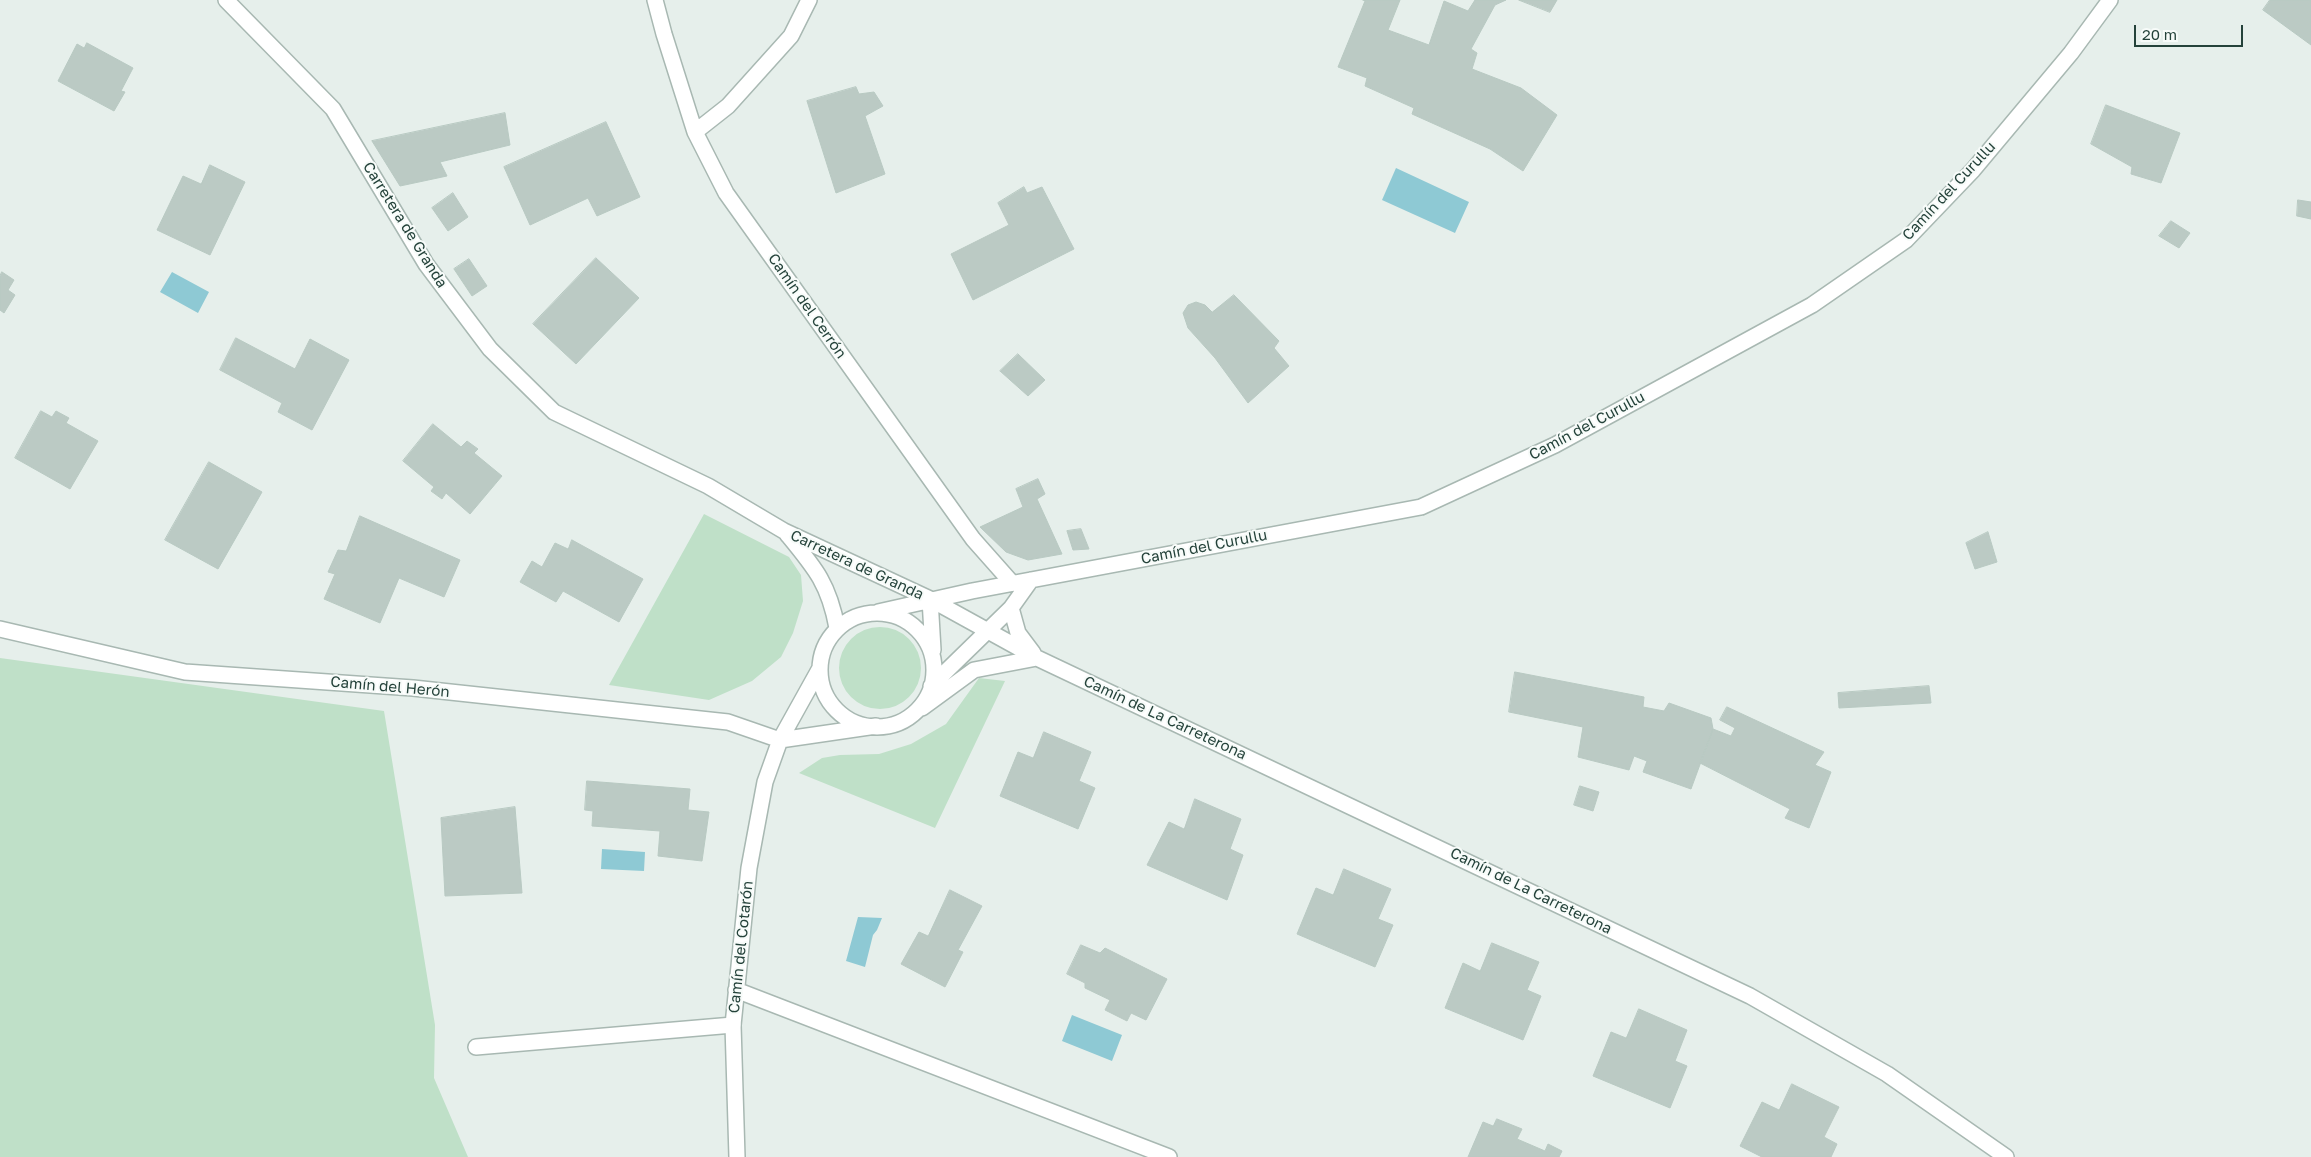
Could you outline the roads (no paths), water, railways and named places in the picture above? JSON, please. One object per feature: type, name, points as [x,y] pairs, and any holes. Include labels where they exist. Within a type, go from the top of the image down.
[{"type":"street","name":"Carretera de Granda","points":[[226,0],[333,109],[426,264],[490,349],[554,412],[708,486],[784,531],[930,599]]},
{"type":"street","name":"Camín del Cerrón","points":[[655,0],[695,132],[726,193],[973,539],[1012,584]]},
{"type":"street","points":[[695,132],[728,106],[791,36],[809,0]]},
{"type":"street","name":"Camín del Curullu","points":[[878,612],[930,599],[1421,507],[1555,445],[1812,305],[1906,240],[1973,170],[2070,53],[2110,0]]},
{"type":"street","name":"Carretera de Granda","points":[[784,531],[813,565],[824,583],[832,602],[837,628]]},
{"type":"street","points":[[933,678],[988,631],[1011,608],[1031,580]]},
{"type":"street","points":[[916,711],[926,700],[933,678],[930,599]]},
{"type":"street","name":"Camín de La Carreterona","points":[[930,599],[1037,658],[1750,996],[1887,1074],[2006,1157]]},
{"type":"street","name":"Camín de La Carreterona","points":[[1011,608],[1018,633],[1037,658]]},
{"type":"street","points":[[876,726],[858,723],[842,715],[830,702],[822,686],[820,668],[822,653],[828,640],[837,628],[863,614],[878,612],[896,616],[911,624],[924,637],[932,654],[933,678]]},
{"type":"street","name":"Camín del Herón","points":[[0,629],[185,672],[413,688],[728,722],[780,740]]},
{"type":"street","points":[[780,740],[890,725],[916,711],[974,670],[1037,658]]},
{"type":"street","name":"Camín del Cotarón","points":[[737,1157],[733,1026],[749,868],[765,782],[780,740],[820,668]]},
{"type":"street","points":[[736,990],[1169,1157]]},
{"type":"street","points":[[476,1047],[733,1026]]},
{"type":"water","points":[[1396,168],[1469,202],[1455,233],[1382,200]]},
{"type":"water","points":[[172,272],[209,292],[198,313],[160,292]]},
{"type":"water","points":[[602,849],[645,852],[644,871],[601,869]]},
{"type":"water","points":[[858,917],[882,918],[873,935],[865,967],[846,961]]},
{"type":"water","points":[[1072,1015],[1122,1035],[1112,1061],[1062,1041]]}]
